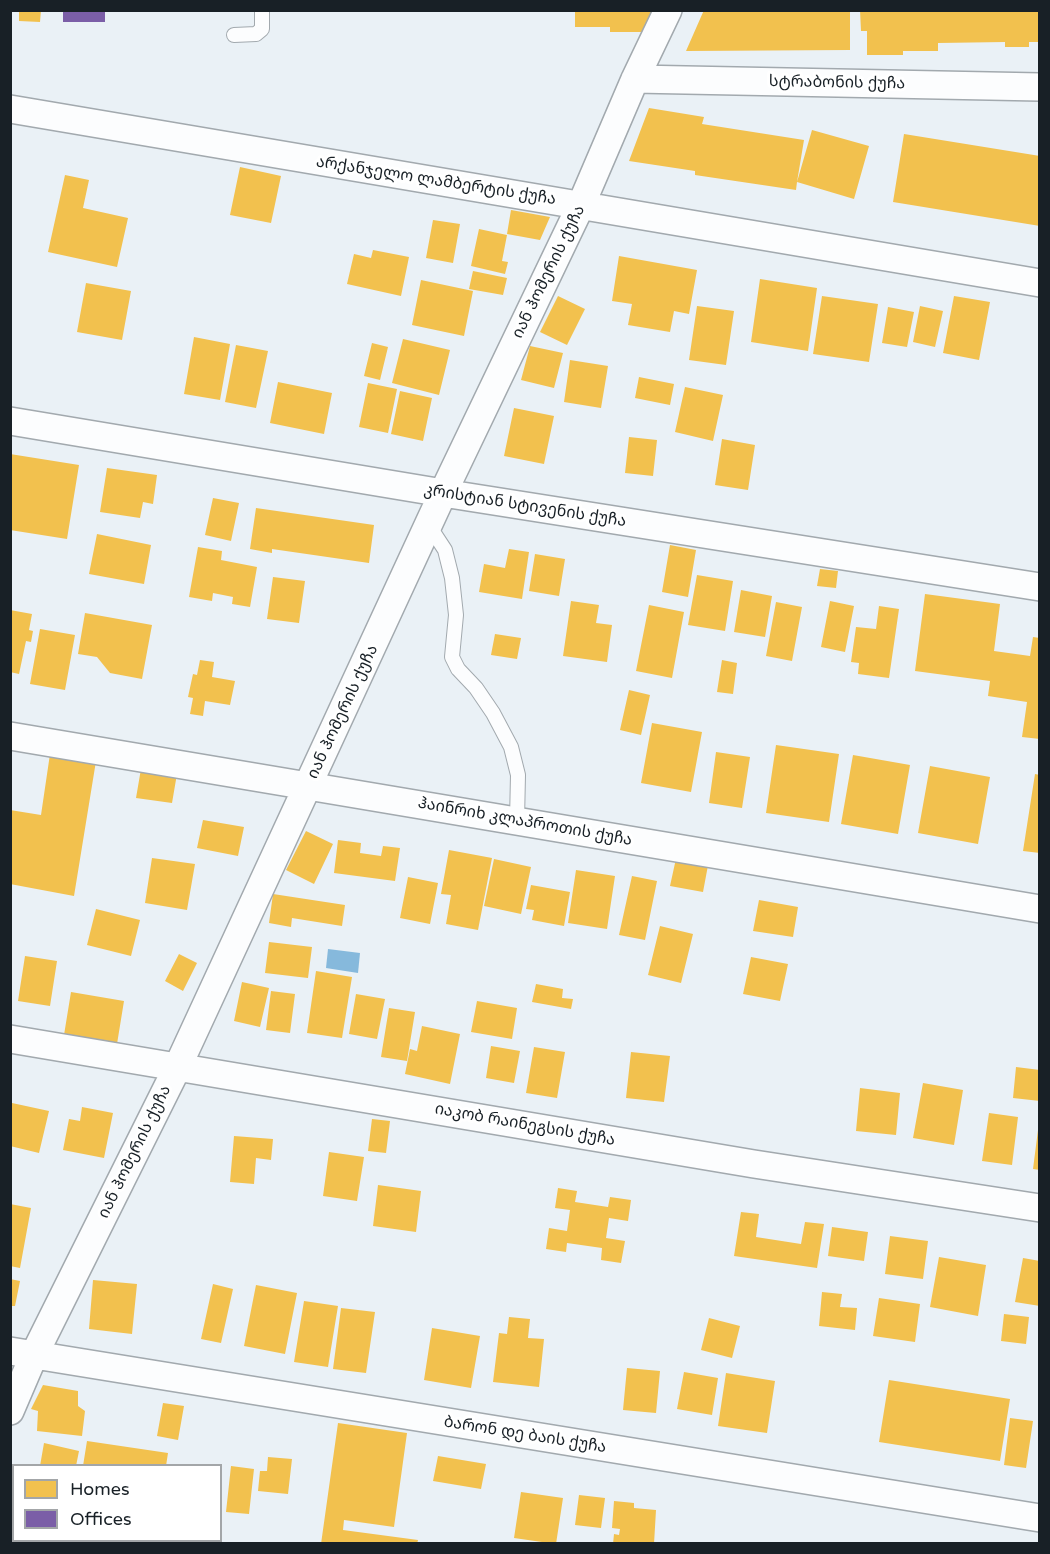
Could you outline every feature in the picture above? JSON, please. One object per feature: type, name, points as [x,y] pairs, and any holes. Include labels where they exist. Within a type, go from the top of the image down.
[{"type":"street","name":"იან ჰომერის ქუჩა","points":[[10,1411],[22,1353],[178,1066],[442,493],[581,205],[635,79],[668,10]]},
{"type":"street","name":"სტრაბონის ქუჩა","points":[[635,79],[1040,87]]},
{"type":"street","name":"არქანჯელო ლამბერტის ქუჩა","points":[[10,109],[1040,283]]},
{"type":"street","name":"კრისტიან სტივენის ქუჩა","points":[[10,421],[442,493],[1040,587]]},
{"type":"street","name":"ჰაინრიხ კლაპროთის ქუჩა","points":[[10,736],[1040,909]]},
{"type":"street","name":"იაკობ რაინეგსის ქუჩა","points":[[10,1039],[754,1164],[1040,1208]]},
{"type":"street","name":"ბარონ დე ბაის ქუჩა","points":[[22,1353],[1040,1518]]},
{"type":"lane","points":[[234,36],[256,34],[262,28],[262,10]]},
{"type":"lane","points":[[428,524],[445,550],[452,578],[456,615],[452,657],[458,669],[476,688],[493,713],[511,747],[518,776],[518,820]]},
{"type":"water","points":[[328,949],[360,953],[358,973],[326,968]]},
{"type":"building: Homes","points":[[19,10],[41,10],[40,22],[19,21]]},
{"type":"building: Homes","points":[[575,10],[652,10],[647,32],[610,32],[610,27],[575,27]]},
{"type":"building: Homes","points":[[704,10],[850,10],[850,50],[686,51]]},
{"type":"building: Homes","points":[[860,10],[1040,10],[1040,42],[1029,42],[1029,47],[1005,47],[1005,42],[938,43],[938,51],[903,51],[903,55],[867,55],[867,31],[861,31]]},
{"type":"building: Homes","points":[[649,108],[704,117],[702,124],[804,140],[796,190],[695,175],[695,171],[629,161]]},
{"type":"building: Homes","points":[[812,130],[869,146],[854,199],[797,182]]},
{"type":"building: Homes","points":[[904,134],[1040,156],[1040,226],[893,202]]},
{"type":"building: Homes","points":[[240,167],[281,176],[271,223],[230,215]]},
{"type":"building: Homes","points":[[65,175],[89,180],[83,208],[128,218],[117,267],[48,252]]},
{"type":"building: Homes","points":[[511,210],[550,217],[540,240],[507,234]]},
{"type":"building: Homes","points":[[433,220],[460,224],[453,263],[426,258]]},
{"type":"building: Homes","points":[[479,229],[507,235],[502,261],[508,262],[505,274],[471,266]]},
{"type":"building: Homes","points":[[373,250],[409,257],[401,296],[347,284],[354,254],[371,258]]},
{"type":"building: Homes","points":[[619,256],[697,270],[689,314],[674,311],[670,332],[628,325],[632,304],[612,301]]},
{"type":"building: Homes","points":[[473,271],[507,278],[503,295],[469,289]]},
{"type":"building: Homes","points":[[760,279],[817,288],[808,351],[751,342]]},
{"type":"building: Homes","points":[[421,280],[473,291],[464,336],[412,325]]},
{"type":"building: Homes","points":[[86,283],[131,291],[122,340],[77,332]]},
{"type":"building: Homes","points":[[558,296],[585,309],[567,345],[540,332]]},
{"type":"building: Homes","points":[[822,296],[878,304],[869,362],[813,354]]},
{"type":"building: Homes","points":[[954,296],[990,302],[979,360],[943,353]]},
{"type":"building: Homes","points":[[697,306],[734,311],[726,365],[689,360]]},
{"type":"building: Homes","points":[[920,306],[943,311],[935,347],[913,342]]},
{"type":"building: Homes","points":[[888,307],[914,312],[907,347],[882,343]]},
{"type":"building: Homes","points":[[194,337],[230,344],[220,400],[184,394]]},
{"type":"building: Homes","points":[[403,339],[450,350],[439,395],[392,383]]},
{"type":"building: Homes","points":[[372,343],[388,347],[380,380],[364,376]]},
{"type":"building: Homes","points":[[236,345],[268,351],[256,408],[225,402]]},
{"type":"building: Homes","points":[[530,346],[563,353],[554,388],[521,380]]},
{"type":"building: Homes","points":[[570,360],[608,366],[601,408],[564,402]]},
{"type":"building: Homes","points":[[639,377],[674,384],[670,405],[635,398]]},
{"type":"building: Homes","points":[[278,382],[332,393],[324,434],[270,423]]},
{"type":"building: Homes","points":[[368,383],[397,389],[388,433],[359,427]]},
{"type":"building: Homes","points":[[685,387],[723,395],[713,441],[675,432]]},
{"type":"building: Homes","points":[[400,391],[432,398],[423,441],[391,434]]},
{"type":"building: Homes","points":[[514,408],[554,416],[544,464],[504,456]]},
{"type":"building: Homes","points":[[629,437],[657,440],[653,476],[625,473]]},
{"type":"building: Homes","points":[[722,439],[755,445],[748,490],[715,485]]},
{"type":"building: Homes","points":[[10,454],[79,465],[67,539],[10,530]]},
{"type":"building: Homes","points":[[107,468],[157,475],[153,504],[143,502],[140,518],[100,512]]},
{"type":"building: Homes","points":[[213,498],[239,503],[231,541],[205,535]]},
{"type":"building: Homes","points":[[256,508],[374,525],[369,563],[272,549],[272,553],[250,549]]},
{"type":"building: Homes","points":[[97,534],[151,545],[144,584],[89,574]]},
{"type":"building: Homes","points":[[670,545],[696,550],[688,597],[662,592]]},
{"type":"building: Homes","points":[[198,547],[222,551],[221,560],[257,567],[250,607],[232,604],[233,597],[213,593],[212,601],[189,597]]},
{"type":"building: Homes","points":[[509,549],[529,552],[522,599],[479,592],[484,564],[505,568]]},
{"type":"building: Homes","points":[[535,554],[565,559],[559,596],[529,591]]},
{"type":"building: Homes","points":[[820,569],[838,571],[836,588],[817,586]]},
{"type":"building: Homes","points":[[697,575],[733,581],[725,631],[688,625]]},
{"type":"building: Homes","points":[[273,577],[305,581],[299,623],[267,619]]},
{"type":"building: Homes","points":[[741,590],[772,596],[765,637],[734,632]]},
{"type":"building: Homes","points":[[925,594],[1000,604],[994,651],[1030,656],[1033,637],[1040,638],[1040,739],[1022,737],[1027,702],[988,696],[990,681],[915,671]]},
{"type":"building: Homes","points":[[571,601],[599,605],[596,623],[612,625],[607,662],[563,656]]},
{"type":"building: Homes","points":[[830,601],[854,606],[845,652],[821,647]]},
{"type":"building: Homes","points":[[776,602],[802,607],[792,661],[766,656]]},
{"type":"building: Homes","points":[[649,605],[684,612],[672,678],[636,671]]},
{"type":"building: Homes","points":[[879,606],[899,609],[889,678],[858,674],[859,663],[851,662],[856,627],[876,629]]},
{"type":"building: Homes","points":[[10,610],[32,614],[29,630],[33,631],[31,642],[26,641],[19,674],[10,672]]},
{"type":"building: Homes","points":[[85,613],[152,625],[142,679],[110,673],[97,657],[78,654]]},
{"type":"building: Homes","points":[[40,629],[75,635],[65,690],[30,684]]},
{"type":"building: Homes","points":[[495,634],[521,638],[517,659],[491,655]]},
{"type":"building: Homes","points":[[200,660],[214,662],[212,677],[235,681],[230,705],[205,701],[203,716],[190,714],[193,698],[188,697],[193,674],[197,675]]},
{"type":"building: Homes","points":[[722,660],[737,663],[733,694],[717,692]]},
{"type":"building: Homes","points":[[629,690],[650,695],[641,735],[620,730]]},
{"type":"building: Homes","points":[[652,723],[702,732],[691,792],[641,783]]},
{"type":"building: Homes","points":[[776,745],[839,754],[829,822],[766,813]]},
{"type":"building: Homes","points":[[716,752],[750,757],[742,808],[709,803]]},
{"type":"building: Homes","points":[[50,754],[96,761],[74,896],[10,884],[10,810],[41,815]]},
{"type":"building: Homes","points":[[853,755],[910,765],[898,834],[841,824]]},
{"type":"building: Homes","points":[[142,763],[178,768],[172,803],[136,798]]},
{"type":"building: Homes","points":[[930,766],[990,777],[978,844],[918,833]]},
{"type":"building: Homes","points":[[1035,774],[1040,775],[1040,853],[1023,851]]},
{"type":"building: Homes","points":[[203,820],[244,827],[238,856],[197,848]]},
{"type":"building: Homes","points":[[306,831],[333,844],[314,884],[286,870]]},
{"type":"building: Homes","points":[[338,840],[361,843],[360,853],[381,856],[383,846],[400,848],[395,881],[334,873]]},
{"type":"building: Homes","points":[[449,850],[492,858],[478,930],[446,924],[451,895],[441,894]]},
{"type":"building: Homes","points":[[677,854],[709,860],[703,892],[670,886]]},
{"type":"building: Homes","points":[[152,858],[195,864],[187,910],[145,903]]},
{"type":"building: Homes","points":[[494,859],[531,867],[521,914],[484,906]]},
{"type":"building: Homes","points":[[576,870],[615,876],[607,929],[568,923]]},
{"type":"building: Homes","points":[[632,876],[657,881],[645,940],[619,935]]},
{"type":"building: Homes","points":[[408,877],[438,883],[430,924],[400,918]]},
{"type":"building: Homes","points":[[531,885],[570,892],[564,926],[532,920],[534,910],[526,909]]},
{"type":"building: Homes","points":[[273,894],[345,905],[342,926],[292,918],[291,927],[269,923]]},
{"type":"building: Homes","points":[[759,900],[798,907],[793,937],[753,931]]},
{"type":"building: Homes","points":[[96,909],[140,920],[131,956],[87,945]]},
{"type":"building: Homes","points":[[660,926],[693,934],[681,983],[648,975]]},
{"type":"building: Homes","points":[[269,942],[312,947],[308,978],[265,973]]},
{"type":"building: Homes","points":[[179,954],[197,963],[183,991],[165,981]]},
{"type":"building: Homes","points":[[25,956],[57,961],[50,1006],[18,1001]]},
{"type":"building: Homes","points":[[751,957],[788,964],[780,1001],[743,994]]},
{"type":"building: Homes","points":[[316,971],[352,977],[342,1038],[307,1033]]},
{"type":"building: Homes","points":[[242,982],[269,988],[260,1027],[234,1021]]},
{"type":"building: Homes","points":[[536,984],[563,989],[562,998],[573,999],[571,1009],[532,1002]]},
{"type":"building: Homes","points":[[271,991],[295,994],[290,1033],[266,1030]]},
{"type":"building: Homes","points":[[71,992],[124,1001],[117,1044],[64,1035]]},
{"type":"building: Homes","points":[[356,994],[385,999],[377,1039],[349,1034]]},
{"type":"building: Homes","points":[[477,1001],[517,1008],[512,1039],[471,1032]]},
{"type":"building: Homes","points":[[389,1008],[415,1012],[407,1061],[381,1057]]},
{"type":"building: Homes","points":[[422,1026],[460,1034],[450,1084],[405,1074],[410,1049],[417,1051]]},
{"type":"building: Homes","points":[[491,1046],[520,1051],[514,1083],[486,1078]]},
{"type":"building: Homes","points":[[534,1047],[565,1052],[557,1098],[526,1093]]},
{"type":"building: Homes","points":[[631,1052],[670,1056],[664,1102],[626,1098]]},
{"type":"building: Homes","points":[[1016,1067],[1040,1070],[1040,1101],[1013,1098]]},
{"type":"building: Homes","points":[[923,1083],[963,1090],[954,1145],[913,1138]]},
{"type":"building: Homes","points":[[860,1088],[900,1093],[896,1135],[856,1131]]},
{"type":"building: Homes","points":[[12,1103],[49,1111],[39,1153],[10,1146]]},
{"type":"building: Homes","points":[[82,1107],[113,1113],[104,1158],[63,1150],[69,1119],[80,1121]]},
{"type":"building: Homes","points":[[989,1113],[1018,1117],[1012,1165],[982,1161]]},
{"type":"building: Homes","points":[[372,1119],[390,1121],[386,1153],[368,1151]]},
{"type":"building: Homes","points":[[1038,1130],[1040,1130],[1040,1170],[1033,1169]]},
{"type":"building: Homes","points":[[234,1136],[273,1139],[271,1160],[256,1158],[254,1184],[230,1182]]},
{"type":"building: Homes","points":[[329,1152],[364,1157],[357,1201],[323,1196]]},
{"type":"building: Homes","points":[[378,1185],[421,1191],[416,1232],[373,1226]]},
{"type":"building: Homes","points":[[558,1188],[577,1191],[575,1202],[608,1207],[610,1197],[631,1200],[628,1221],[609,1218],[606,1238],[625,1241],[621,1263],[601,1260],[602,1248],[567,1243],[566,1252],[546,1249],[549,1228],[567,1231],[570,1210],[555,1208]]},
{"type":"building: Homes","points":[[10,1204],[31,1208],[20,1268],[10,1266]]},
{"type":"building: Homes","points":[[741,1212],[759,1214],[756,1237],[801,1244],[805,1222],[824,1224],[817,1268],[734,1256]]},
{"type":"building: Homes","points":[[832,1227],[868,1232],[864,1261],[828,1256]]},
{"type":"building: Homes","points":[[890,1236],[928,1241],[923,1279],[885,1274]]},
{"type":"building: Homes","points":[[939,1257],[986,1265],[978,1316],[930,1307]]},
{"type":"building: Homes","points":[[1023,1258],[1040,1261],[1040,1306],[1015,1302]]},
{"type":"building: Homes","points":[[10,1279],[20,1281],[15,1306],[10,1306]]},
{"type":"building: Homes","points":[[93,1280],[137,1284],[132,1334],[89,1329]]},
{"type":"building: Homes","points":[[213,1284],[233,1289],[221,1343],[201,1339]]},
{"type":"building: Homes","points":[[256,1285],[297,1293],[285,1354],[244,1346]]},
{"type":"building: Homes","points":[[822,1292],[842,1294],[840,1307],[857,1308],[855,1330],[819,1326]]},
{"type":"building: Homes","points":[[879,1298],[920,1304],[915,1342],[873,1336]]},
{"type":"building: Homes","points":[[304,1301],[338,1306],[328,1367],[294,1362]]},
{"type":"building: Homes","points":[[341,1308],[375,1312],[366,1373],[333,1369]]},
{"type":"building: Homes","points":[[1004,1314],[1029,1317],[1026,1344],[1001,1341]]},
{"type":"building: Homes","points":[[509,1317],[530,1319],[528,1338],[544,1339],[539,1387],[493,1382],[499,1333],[507,1334]]},
{"type":"building: Homes","points":[[709,1318],[740,1326],[732,1358],[701,1350]]},
{"type":"building: Homes","points":[[432,1328],[480,1336],[471,1388],[424,1380]]},
{"type":"building: Homes","points":[[627,1368],[660,1371],[656,1413],[623,1410]]},
{"type":"building: Homes","points":[[684,1372],[718,1378],[712,1415],[677,1409]]},
{"type":"building: Homes","points":[[726,1373],[775,1381],[767,1433],[718,1426]]},
{"type":"building: Homes","points":[[889,1380],[1010,1399],[1000,1461],[879,1442]]},
{"type":"building: Homes","points":[[43,1385],[78,1391],[78,1406],[85,1411],[82,1436],[37,1431],[38,1411],[31,1409]]},
{"type":"building: Homes","points":[[163,1403],[184,1406],[178,1440],[157,1436]]},
{"type":"building: Homes","points":[[1010,1418],[1033,1421],[1026,1468],[1004,1465]]},
{"type":"building: Homes","points":[[338,1423],[407,1433],[394,1527],[344,1520],[343,1530],[418,1540],[417,1544],[321,1544]]},
{"type":"building: Homes","points":[[87,1441],[168,1453],[166,1464],[83,1464]]},
{"type":"building: Homes","points":[[44,1443],[79,1451],[76,1464],[40,1464]]},
{"type":"building: Homes","points":[[438,1456],[486,1464],[481,1489],[433,1481]]},
{"type":"building: Homes","points":[[268,1457],[292,1459],[288,1494],[258,1491],[260,1471],[267,1471]]},
{"type":"building: Homes","points":[[231,1466],[254,1469],[249,1514],[226,1512]]},
{"type":"building: Homes","points":[[521,1492],[563,1498],[556,1544],[514,1538]]},
{"type":"building: Homes","points":[[579,1495],[605,1498],[601,1528],[575,1525]]},
{"type":"building: Homes","points":[[614,1501],[634,1503],[634,1508],[656,1510],[654,1544],[613,1544],[614,1534],[619,1535],[620,1529],[612,1528]]},
{"type":"building: Offices","points":[[63,10],[105,10],[105,22],[63,22]]}]
